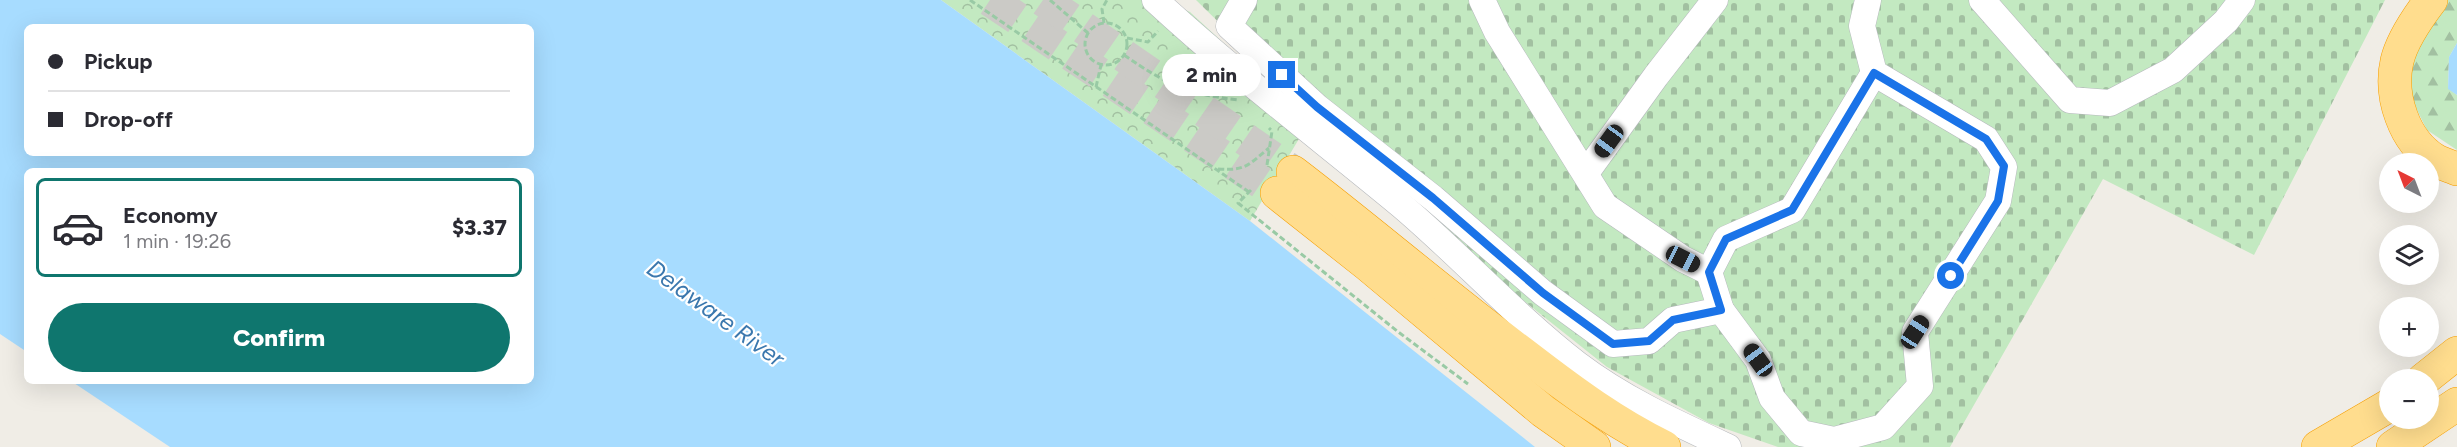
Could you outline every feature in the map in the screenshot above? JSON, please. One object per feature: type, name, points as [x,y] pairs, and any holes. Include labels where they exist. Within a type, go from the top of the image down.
[{"type":"highway","points":[[2431,0],[2401,50],[2397,62],[2396,96],[2400,114],[2416,142],[2435,160],[2457,169]]},
{"type":"highway","points":[[1269,181],[1543,411],[1594,447]]},
{"type":"highway","points":[[1269,181],[1386,244],[1477,320],[1574,393],[1609,417],[1664,447]]},
{"type":"highway","points":[[2437,369],[2457,353]]},
{"type":"highway","points":[[2393,447],[2457,404]]},
{"type":"highway","points":[[2319,447],[2379,412]]},
{"type":"lane","points":[[1155,0],[1271,100],[1425,226],[1526,322],[1578,365],[1638,403],[1728,447]]},
{"type":"lane","points":[[1244,0],[1229,26],[1308,99],[1433,198],[1543,293],[1613,344],[1649,341],[1673,320],[1721,310]]},
{"type":"lane","points":[[1482,0],[1497,32],[1605,206],[1683,259],[1709,272]]},
{"type":"lane","points":[[1586,174],[1656,76],[1715,0]]},
{"type":"lane","points":[[1868,0],[1862,26],[1874,73],[1986,139],[2004,166],[1998,201],[1915,332],[1920,386],[1883,427],[1834,440],[1801,433],[1772,398],[1758,360],[1721,310],[1709,272],[1726,239],[1792,210],[1874,73]]},
{"type":"lane","points":[[1982,0],[2070,100],[2110,103],[2173,70],[2226,21],[2242,0]]},
{"type":"path","points":[[970,0],[1218,169],[1269,181]]},
{"type":"path","points":[[1050,0],[1088,33]]},
{"type":"path","points":[[1104,23],[1102,9],[1107,0]]},
{"type":"path","points":[[1104,23],[1112,24],[1124,32],[1127,44],[1124,55],[1114,64],[1094,63],[1086,52],[1088,33],[1104,23]]},
{"type":"path","points":[[1124,55],[1175,87],[1242,102]]},
{"type":"path","points":[[1096,87],[1101,65]]},
{"type":"path","points":[[1267,124],[1272,131],[1269,148],[1269,181]]},
{"type":"path","points":[[1218,169],[1239,170],[1248,166],[1269,148]]},
{"type":"path","points":[[1269,181],[1238,203],[1397,331],[1471,386]]},
{"type":"green space","points":[[941,0],[1164,0],[1190,12],[1309,122],[1250,221]]},
{"type":"green space","points":[[1196,0],[2385,0],[2254,255],[2103,179],[1950,447],[1778,447],[1709,423],[1607,367],[1509,289],[1327,129]]},
{"type":"green space","points":[[2445,0],[2457,0],[2457,43],[2449,57],[2448,88],[2457,95],[2457,150],[2427,130],[2406,88],[2424,25]]},
{"type":"water","name":"Delaware River","points":[[0,0],[941,0],[1250,221],[1535,447],[170,447],[76,384],[534,384],[534,168],[24,168],[24,350],[0,334]]},
{"type":"water","points":[[2457,43],[2457,95],[2448,89],[2449,57]]},
{"type":"tunnel","points":[[990,0],[1277,193]]},
{"type":"tunnel","points":[[1043,0],[1293,172]]},
{"type":"route","points":[[1282,75],[1317,107],[1433,198],[1543,293],[1613,344],[1649,341],[1673,320],[1721,310],[1709,272],[1726,239],[1792,210],[1874,73],[1986,139],[2004,166],[1998,201],[1951,276]]}]
